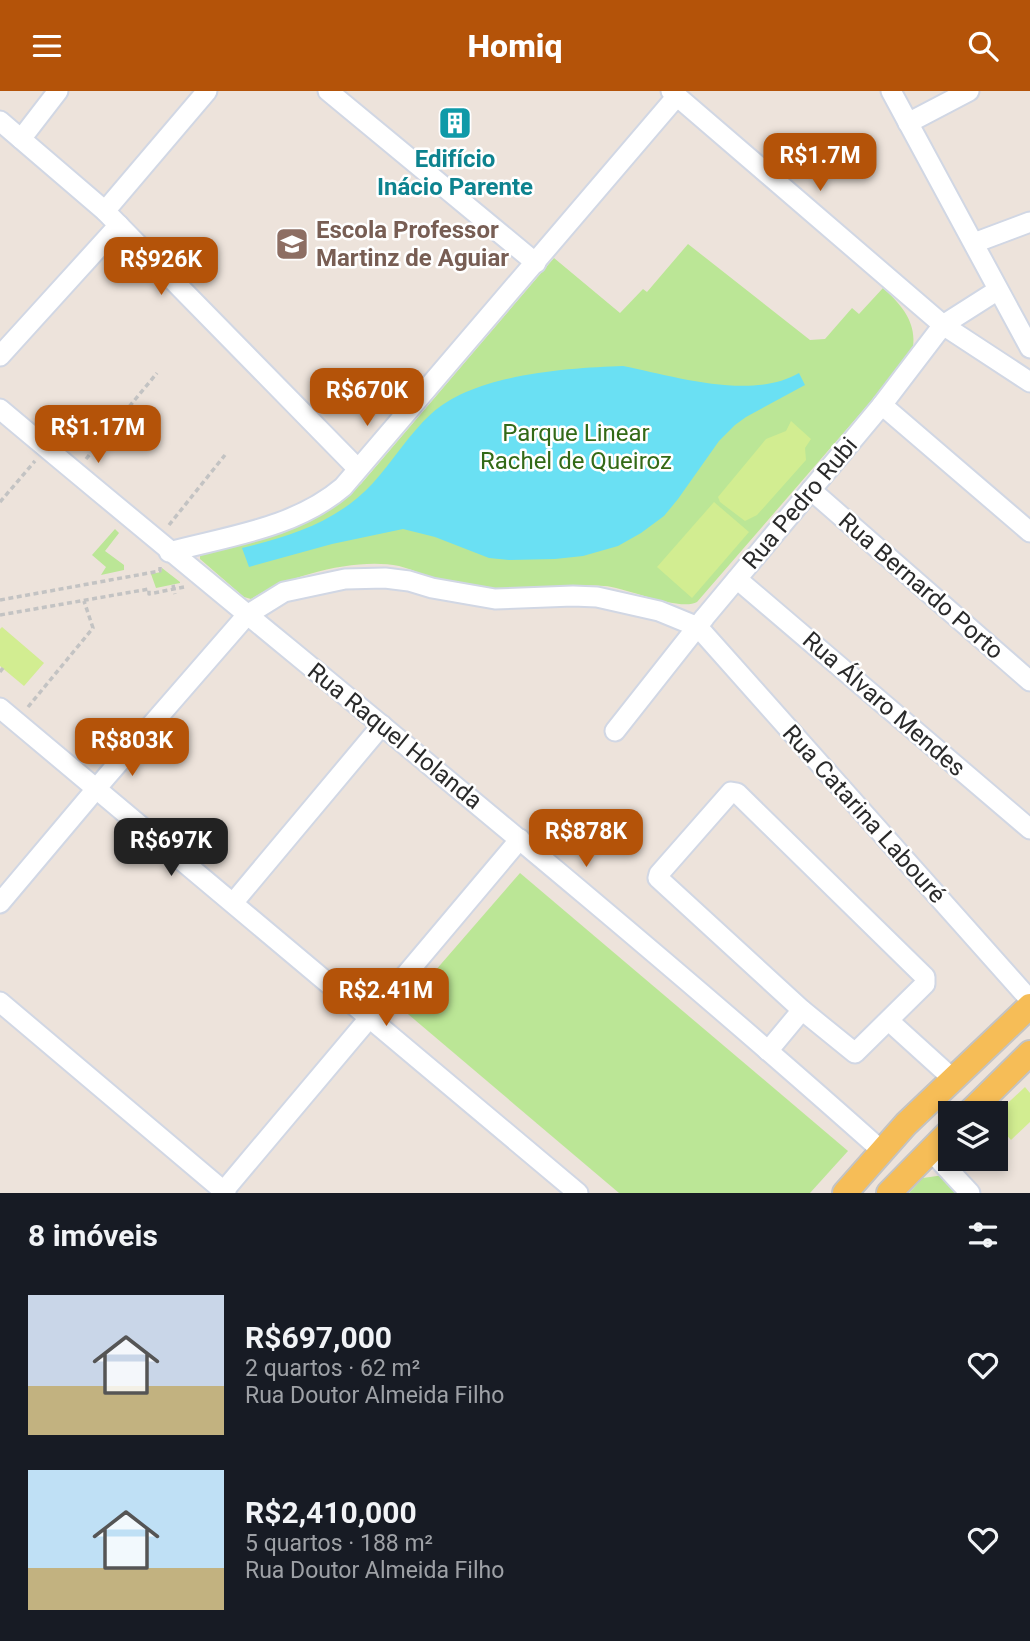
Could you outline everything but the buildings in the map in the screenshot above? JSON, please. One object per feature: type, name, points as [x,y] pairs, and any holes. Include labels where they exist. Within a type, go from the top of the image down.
[{"type":"main road","points":[[845,1193],[881,1150],[952,1078],[1030,1006]]},
{"type":"main road","points":[[981,1101],[1030,1053]]},
{"type":"main road","points":[[889,1193],[938,1144]]},
{"type":"street","points":[[21,139],[58,91]]},
{"type":"street","points":[[0,356],[112,218],[207,91]]},
{"type":"street","points":[[328,91],[536,263]]},
{"type":"street","points":[[891,91],[1030,348]]},
{"type":"street","points":[[908,123],[969,91]]},
{"type":"street","points":[[166,557],[271,526],[292,518],[331,496],[358,469],[536,263],[674,94],[943,325],[1030,382]]},
{"type":"street","points":[[0,121],[112,218],[358,469]]},
{"type":"street","points":[[974,243],[1030,222]]},
{"type":"street","name":"Rua Pedro Rubi","points":[[615,731],[882,405],[943,325],[998,290]]},
{"type":"street","points":[[882,405],[1030,532]]},
{"type":"street","name":"Rua Raquel Holanda","points":[[0,409],[166,557],[247,615],[520,839],[881,1150]]},
{"type":"street","name":"Rua Bernardo Porto","points":[[811,490],[1030,681]]},
{"type":"street","points":[[0,903],[95,789],[247,615],[284,592],[362,577],[409,581],[432,588],[495,599],[573,596],[606,599],[659,611],[698,627]]},
{"type":"street","name":"Rua Álvaro Mendes","points":[[737,579],[1030,829]]},
{"type":"street","name":"Rua Catarina Labouré","points":[[698,627],[1030,1000]]},
{"type":"street","points":[[0,708],[578,1193]]},
{"type":"street","points":[[233,902],[382,725]]},
{"type":"street","points":[[731,792],[737,793],[925,977],[925,984],[889,1021],[858,1051],[852,1053],[658,878],[731,792]]},
{"type":"street","points":[[0,1002],[224,1192],[520,839]]},
{"type":"street","points":[[768,1051],[802,1010]]},
{"type":"street","points":[[889,1021],[952,1078]]},
{"type":"street","points":[[931,1151],[970,1193]]},
{"type":"path","points":[[85,460],[157,373]]},
{"type":"path","points":[[0,502],[46,448]]},
{"type":"path","points":[[166,529],[226,455]]},
{"type":"path","points":[[0,600],[160,571],[166,557]]},
{"type":"path","points":[[0,615],[149,589],[149,594],[174,589]]},
{"type":"path","points":[[24,711],[93,628],[83,601]]},
{"type":"green space","name":"Parque Linear Rachel de Queiroz","points":[[688,244],[810,340],[825,339],[852,308],[859,314],[883,288],[903,309],[913,335],[911,355],[697,602],[666,602],[604,586],[488,590],[439,580],[399,566],[382,564],[343,566],[302,576],[251,599],[244,597],[200,559],[200,551],[337,502],[361,484],[554,258],[620,313],[643,289],[647,292]]},
{"type":"green space","points":[[791,421],[811,439],[805,448],[806,460],[757,515],[745,521],[720,502],[718,497],[766,439],[786,431]]},
{"type":"green space","points":[[714,502],[749,532],[692,598],[657,567]]},
{"type":"green space","points":[[115,529],[119,533],[105,551],[124,565],[124,570],[101,575],[106,567],[92,555]]},
{"type":"green space","points":[[162,568],[180,583],[156,588],[151,574],[161,572]]},
{"type":"green space","points":[[2,627],[44,663],[24,686],[0,666]]},
{"type":"green space","points":[[520,873],[848,1151],[810,1193],[619,1193],[402,1009]]},
{"type":"green space","points":[[1025,1087],[1030,1093],[1030,1122],[1011,1140],[1008,1137],[1008,1103]]},
{"type":"green space","points":[[944,1175],[962,1193],[909,1193],[923,1178]]},
{"type":"water","points":[[623,366],[688,380],[736,386],[780,381],[799,373],[805,385],[735,425],[719,441],[664,516],[618,546],[583,556],[509,560],[489,558],[435,537],[403,529],[332,544],[249,567],[242,548],[312,526],[344,508],[373,483],[423,422],[449,401],[471,390],[522,376]]},
{"type":"place","name":"Edifício Inácio Parente","points":[[455,123]]},
{"type":"place","name":"Escola Professor Martinz de Aguiar","points":[[292,244]]}]
